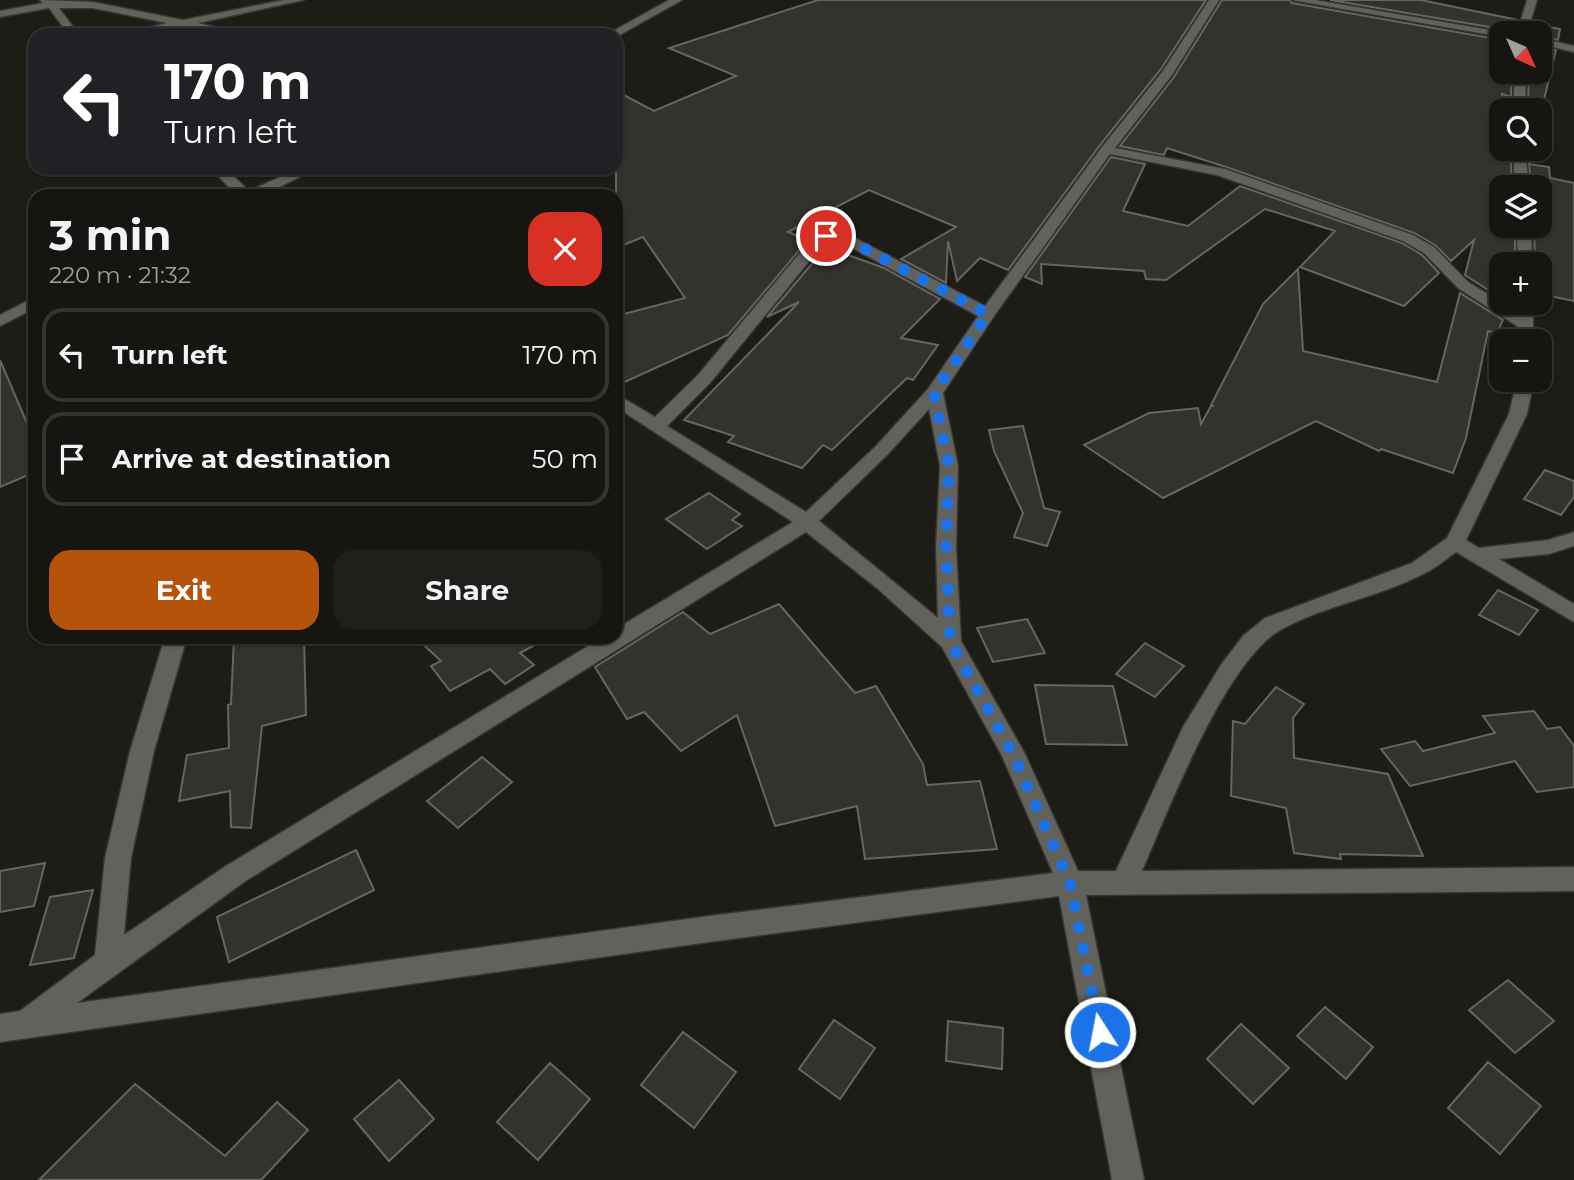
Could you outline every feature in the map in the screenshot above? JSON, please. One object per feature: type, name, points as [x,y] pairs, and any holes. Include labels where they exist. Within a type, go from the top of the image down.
[{"type":"street","points":[[156,28],[299,0]]},
{"type":"street","points":[[623,29],[677,0]]},
{"type":"street","points":[[623,635],[807,522],[882,450],[934,393],[1107,150],[1168,73],[1214,0]]},
{"type":"street","points":[[1297,0],[1489,32]]},
{"type":"street","points":[[1526,21],[1532,0]]},
{"type":"street","points":[[48,2],[68,28]]},
{"type":"street","points":[[0,14],[48,2],[93,5],[206,28]]},
{"type":"street","points":[[1552,44],[1574,49]]},
{"type":"street","points":[[1107,150],[1220,172],[1401,234],[1429,250],[1463,285],[1525,324]]},
{"type":"street","points":[[225,175],[240,189]]},
{"type":"street","points":[[264,189],[295,175]]},
{"type":"street","points":[[656,426],[704,379],[801,264],[814,244],[826,236],[835,235],[848,240],[988,314]]},
{"type":"street","points":[[0,321],[28,306]]},
{"type":"street","points":[[1525,315],[1525,329]]},
{"type":"street","points":[[1124,881],[1191,734],[1228,671],[1251,642],[1273,624],[1419,568],[1455,542],[1518,415],[1523,392]]},
{"type":"street","points":[[934,393],[949,466],[946,547],[950,641]]},
{"type":"street","points":[[623,404],[807,522],[885,583],[950,641],[1013,754],[1070,883],[1128,1180]]},
{"type":"street","points":[[1475,555],[1549,547],[1574,539]]},
{"type":"street","points":[[1455,542],[1574,614]]},
{"type":"street","points":[[107,962],[118,858],[142,751],[174,644]]},
{"type":"street","points":[[30,1022],[107,962],[235,874],[609,644]]},
{"type":"street","points":[[0,1028],[696,931],[1070,883],[1574,879]]},
{"type":"building","points":[[818,0],[1206,0],[1161,69],[1100,145],[1008,270],[980,258],[957,281],[948,241],[946,283],[901,259],[956,227],[869,190],[788,232],[808,240],[728,335],[623,383],[623,314],[685,298],[643,237],[623,245],[623,189],[616,189],[616,175],[623,175],[623,95],[654,111],[736,76],[669,48]]},
{"type":"building","points":[[1222,0],[1289,0],[1292,3],[1489,38],[1489,84],[1512,84],[1511,97],[1502,94],[1502,98],[1489,98],[1489,161],[1511,161],[1512,175],[1489,175],[1489,238],[1515,238],[1515,252],[1489,252],[1489,291],[1465,275],[1474,240],[1451,261],[1435,245],[1414,233],[1226,167],[1167,148],[1164,155],[1120,146],[1174,77]]},
{"type":"building","points":[[1330,0],[1421,0],[1518,20],[1489,21],[1489,27]]},
{"type":"building","points":[[1552,28],[1560,29],[1558,40],[1552,39]]},
{"type":"building","points":[[1552,49],[1556,50],[1552,67]]},
{"type":"building","points":[[1529,84],[1548,84],[1544,98],[1528,98]]},
{"type":"building","points":[[1111,157],[1145,164],[1123,211],[1188,226],[1240,186],[1402,243],[1422,255],[1439,273],[1404,306],[1300,267],[1335,231],[1265,209],[1166,280],[1146,279],[1144,271],[1041,264],[1042,284],[1025,277]]},
{"type":"building","points":[[1529,164],[1549,167],[1550,175],[1530,175]]},
{"type":"building","points":[[1552,178],[1574,183],[1574,301],[1552,296],[1552,252],[1535,252],[1534,238],[1552,238]]},
{"type":"building","points":[[826,247],[884,268],[940,299],[901,338],[938,345],[913,380],[907,378],[832,450],[823,445],[802,468],[728,442],[734,436],[684,420],[799,302],[767,317]]},
{"type":"building","points":[[1298,269],[1303,351],[1437,382],[1460,293],[1489,311],[1489,315],[1503,320],[1499,329],[1488,331],[1466,438],[1453,473],[1381,449],[1379,451],[1316,421],[1163,498],[1084,445],[1149,413],[1198,408],[1201,424],[1211,406],[1214,406],[1211,405],[1263,304]]},
{"type":"building","points":[[0,360],[28,426],[28,475],[0,487]]},
{"type":"building","points":[[1023,426],[1044,508],[1060,512],[1047,546],[1014,537],[1023,513],[994,451],[989,430]]},
{"type":"building","points":[[1545,470],[1574,481],[1574,497],[1561,515],[1524,499]]},
{"type":"building","points":[[709,493],[740,514],[732,520],[742,526],[707,549],[666,519]]},
{"type":"building","points":[[1498,590],[1538,610],[1519,635],[1479,615]]},
{"type":"building","points":[[779,604],[855,693],[876,686],[923,764],[927,785],[980,781],[997,849],[865,859],[857,806],[775,826],[737,715],[681,751],[644,712],[627,719],[595,667],[683,612],[710,634]]},
{"type":"building","points":[[1027,619],[1045,653],[993,662],[977,628]]},
{"type":"building","points":[[1145,643],[1184,666],[1155,697],[1116,674]]},
{"type":"building","points":[[234,644],[304,644],[306,715],[262,726],[251,828],[231,827],[230,791],[179,801],[187,755],[229,748],[228,705],[231,704]]},
{"type":"building","points":[[423,644],[536,644],[520,653],[534,665],[505,684],[490,669],[450,691],[431,666],[441,661]]},
{"type":"building","points":[[1035,685],[1113,686],[1127,745],[1046,744]]},
{"type":"building","points":[[1276,687],[1304,704],[1293,718],[1294,758],[1388,774],[1423,856],[1340,854],[1341,859],[1294,853],[1286,808],[1231,796],[1233,721],[1245,724]]},
{"type":"building","points":[[1534,711],[1547,729],[1560,727],[1574,746],[1574,787],[1537,792],[1515,761],[1410,786],[1381,749],[1415,741],[1423,751],[1495,733],[1483,716]]},
{"type":"building","points":[[482,757],[512,782],[458,828],[427,801]]},
{"type":"building","points":[[356,850],[374,890],[229,962],[217,917]]},
{"type":"building","points":[[45,863],[34,906],[0,912],[0,871]]},
{"type":"building","points":[[93,890],[74,958],[30,965],[50,897]]},
{"type":"building","points":[[1508,980],[1554,1021],[1515,1053],[1469,1010]]},
{"type":"building","points":[[1325,1007],[1373,1047],[1346,1079],[1297,1036]]},
{"type":"building","points":[[834,1020],[875,1048],[840,1099],[799,1069]]},
{"type":"building","points":[[948,1021],[1003,1028],[1002,1069],[946,1061]]},
{"type":"building","points":[[1241,1024],[1289,1068],[1253,1104],[1207,1059]]},
{"type":"building","points":[[683,1032],[736,1072],[694,1128],[641,1085]]},
{"type":"building","points":[[1488,1062],[1541,1106],[1500,1154],[1448,1108]]},
{"type":"building","points":[[550,1063],[590,1099],[538,1160],[497,1122]]},
{"type":"building","points":[[399,1080],[434,1119],[389,1161],[354,1119]]},
{"type":"building","points":[[135,1084],[225,1156],[277,1102],[308,1130],[261,1180],[39,1180]]},
{"type":"route","points":[[826,236],[835,235],[848,240],[988,314],[934,393],[949,466],[946,547],[950,641],[1013,754],[1070,883],[1100,1032]]}]
